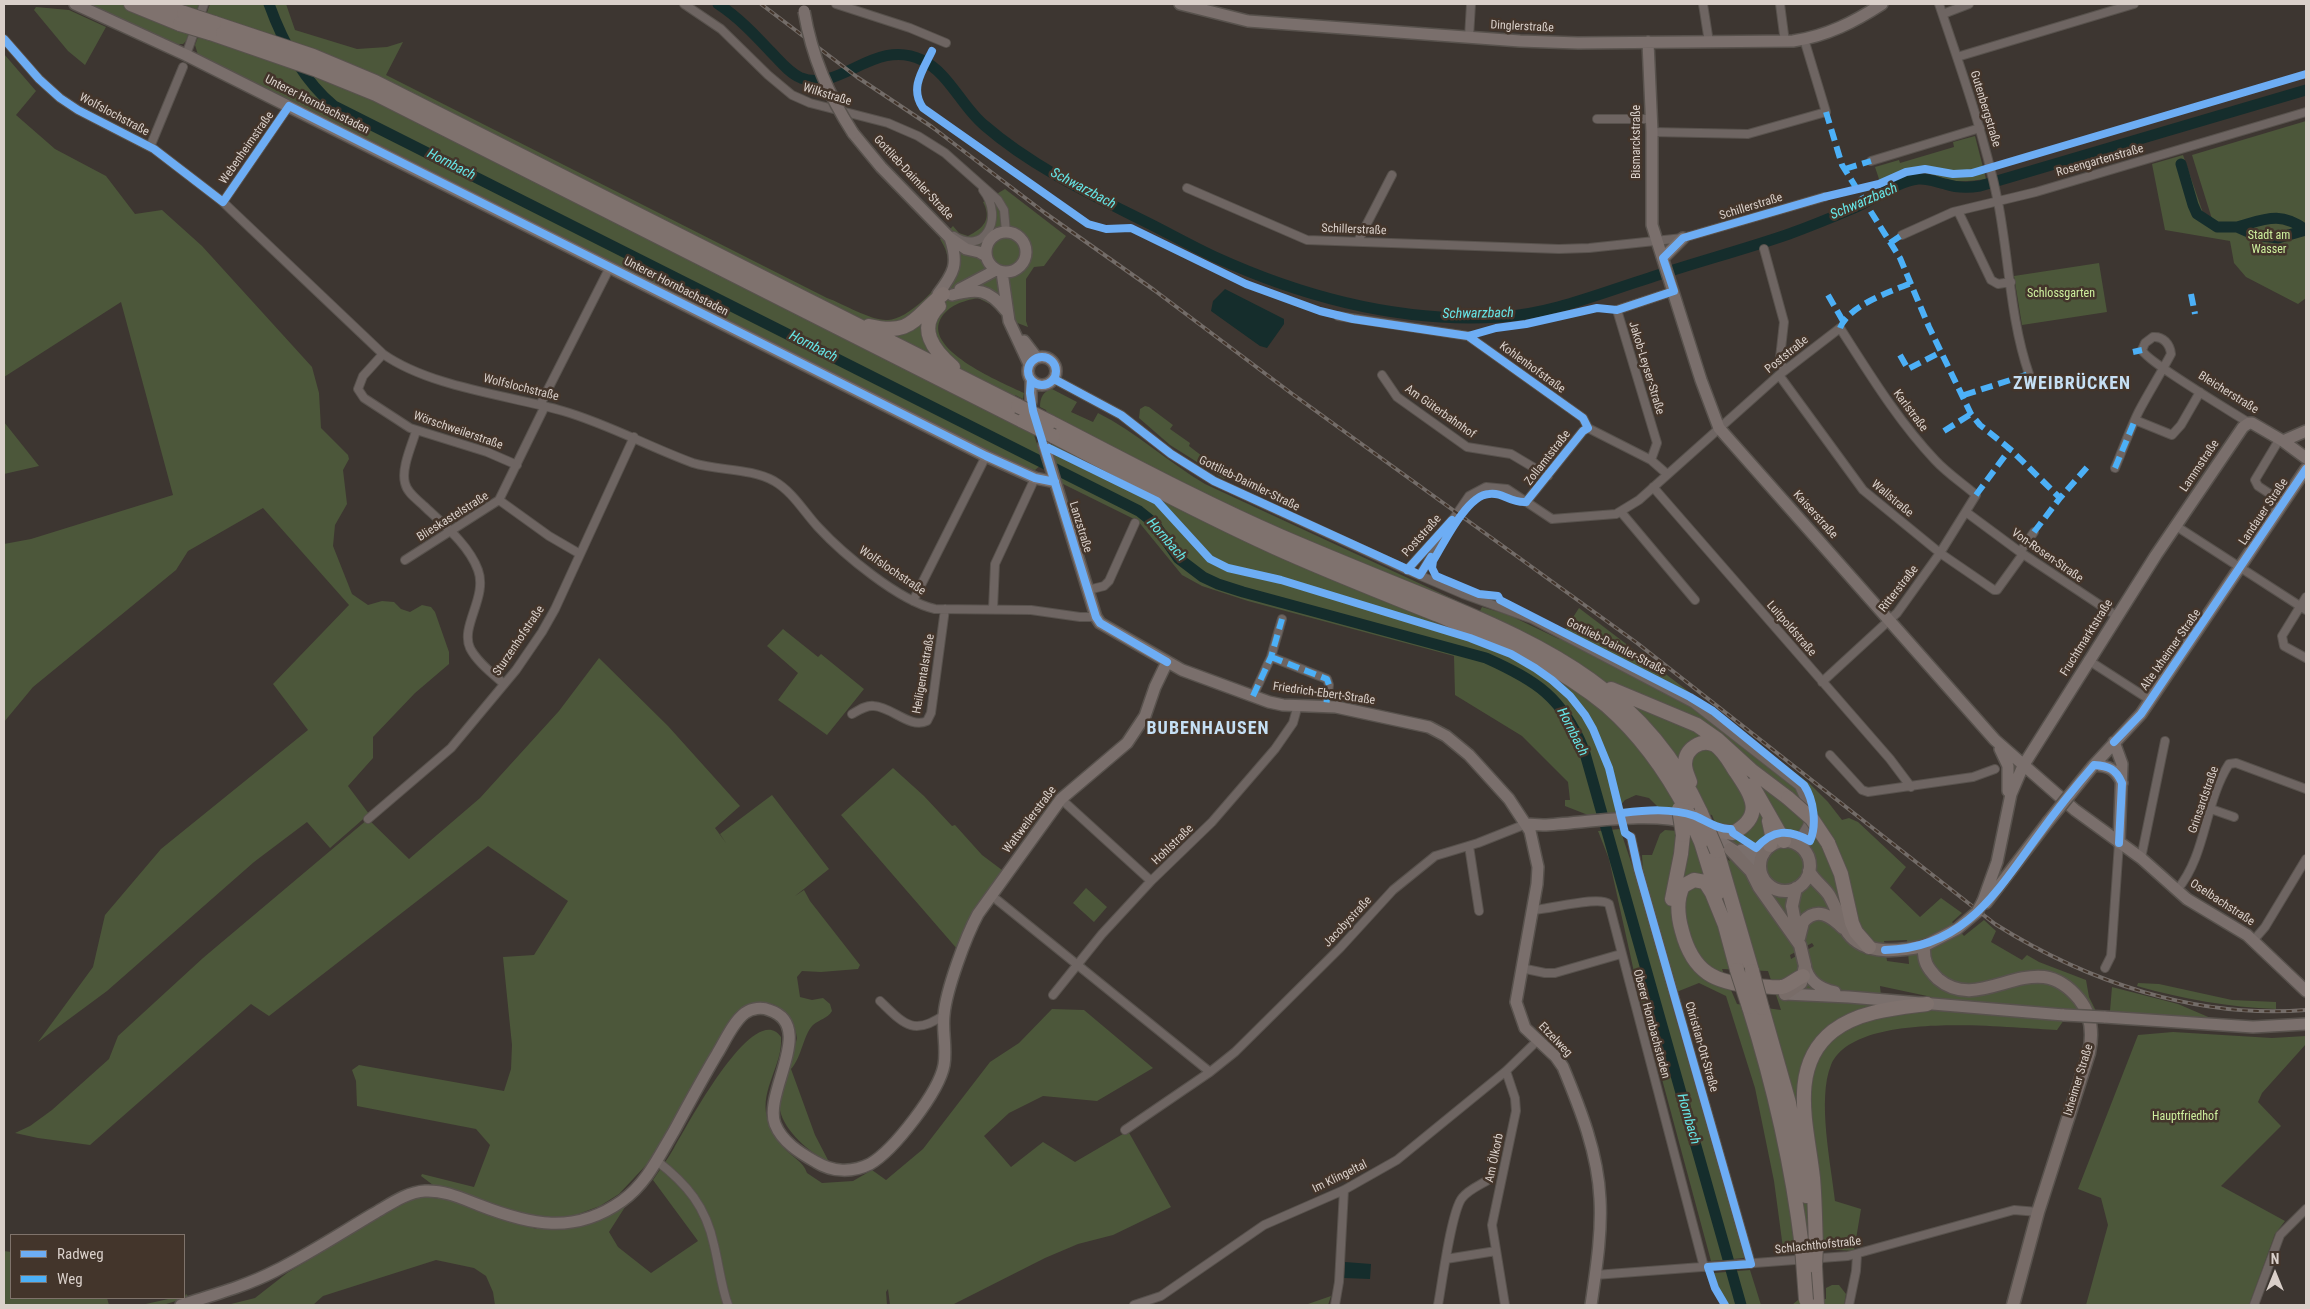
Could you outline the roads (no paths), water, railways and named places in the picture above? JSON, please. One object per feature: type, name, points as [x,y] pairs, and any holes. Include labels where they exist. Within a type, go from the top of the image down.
[{"type":"highway","points":[[131,4],[182,18],[383,86],[961,377],[1025,404],[1050,422],[1279,536],[1525,639],[1594,681],[1644,727],[1667,756],[1692,796]]},
{"type":"highway","points":[[158,4],[182,18]]},
{"type":"highway","points":[[315,63],[1023,421],[1048,444],[1176,500],[1274,547],[1492,637],[1540,661],[1571,680],[1608,707],[1644,745],[1689,811],[1721,846],[1752,971],[1756,1008]]},
{"type":"highway","points":[[851,321],[884,329],[897,329],[917,320],[943,297]]},
{"type":"highway","points":[[943,297],[931,316],[928,334],[935,350],[961,377]]},
{"type":"highway","points":[[1594,681],[1697,724],[1726,746],[1751,770],[1812,819],[1828,843],[1841,874],[1852,923],[1856,932],[1869,947]]},
{"type":"highway","points":[[1699,828],[1733,833],[1748,822],[1754,810],[1749,793],[1721,750],[1714,745],[1704,743],[1694,746],[1688,753],[1684,763],[1692,796],[1683,835],[1671,910],[1674,934],[1685,960],[1701,978],[1718,988],[1735,992],[1785,994]]},
{"type":"highway","points":[[1726,746],[1789,841]]},
{"type":"highway","points":[[1735,771],[1752,791],[1765,812],[1770,826],[1767,849]]},
{"type":"highway","points":[[1689,811],[1714,881],[1737,970],[1756,1008],[1789,1103],[1803,1177],[1810,1246],[1815,1266],[1811,1302]]},
{"type":"highway","points":[[1725,925],[1712,893],[1705,882],[1694,880],[1684,886],[1679,903],[1682,932],[1692,956],[1708,974],[1717,979],[1736,984],[1778,987],[1786,986],[1806,973]]},
{"type":"highway","points":[[1811,1302],[1810,1246],[1813,1177],[1804,1095],[1808,1067],[1822,1043],[1834,1031],[1882,1005],[1927,1004]]},
{"type":"main road","points":[[1785,994],[1799,986],[1806,973],[1786,903],[1778,889],[1766,881],[1760,867],[1767,849],[1789,841],[1806,852],[1809,861],[1809,871],[1792,899],[1792,915],[1797,939]]},
{"type":"main road","points":[[1721,846],[1751,871],[1759,887],[1797,939]]},
{"type":"main road","points":[[1809,871],[1832,900],[1848,932]]},
{"type":"main road","points":[[1778,889],[1814,888],[1832,900]]},
{"type":"main road","points":[[1797,939],[1803,922],[1816,914],[1829,915],[1859,942],[1869,947],[1885,950],[1924,946]]},
{"type":"main road","name":"Ixheimer Straße","points":[[1924,946],[1925,962],[1941,981],[1955,988],[1975,990],[2027,977],[2053,979],[2075,994],[2088,1014],[2092,1034],[2089,1053],[2038,1212],[2013,1305]]},
{"type":"street","name":"Unterer Hornbachstaden","points":[[75,4],[186,54],[986,456],[1035,478],[1054,481]]},
{"type":"street","points":[[186,54],[204,4]]},
{"type":"street","name":"Wilkstraße","points":[[684,4],[722,29],[768,75],[792,95],[810,103],[888,123],[918,136],[944,153],[1001,205],[1006,218],[1006,232]]},
{"type":"street","points":[[836,4],[910,28],[946,44]]},
{"type":"street","name":"Dinglerstraße","points":[[1180,4],[1240,20],[1553,43],[1785,42],[1804,39],[1849,24],[1882,4]]},
{"type":"street","points":[[1469,37],[1471,4]]},
{"type":"street","points":[[1703,4],[1709,42]]},
{"type":"street","points":[[1780,4],[1785,42]]},
{"type":"street","name":"Gutenbergstraße","points":[[1939,4],[1980,128],[1991,173],[1998,202],[2019,333],[2029,374]]},
{"type":"street","points":[[1943,14],[1969,4]]},
{"type":"street","points":[[1957,57],[2134,4]]},
{"type":"street","name":"Gottlieb-Daimler-Straße","points":[[804,8],[812,52],[831,97],[853,133],[881,167],[946,233],[966,249],[979,252],[993,266]]},
{"type":"street","name":"Wolfslochstraße","points":[[4,39],[49,89],[78,110],[150,147],[223,202],[383,354],[400,364],[423,374],[587,418],[693,462],[752,474],[775,482],[791,494],[818,527],[844,551],[913,601],[928,607],[945,609],[1038,610],[1080,617],[1096,616]]},
{"type":"street","points":[[1652,132],[1748,134],[1826,112],[1804,39]]},
{"type":"street","name":"Bismarckstraße","points":[[1648,42],[1652,119],[1651,218],[1657,241]]},
{"type":"street","points":[[150,147],[183,67]]},
{"type":"street","name":"Webenheimstraße","points":[[223,202],[289,106]]},
{"type":"street","name":"Rosengartenstraße","points":[[1902,235],[1958,211],[1998,202],[2306,112]]},
{"type":"street","points":[[1597,119],[1652,119]]},
{"type":"street","points":[[1871,162],[1980,128]]},
{"type":"street","points":[[1358,242],[1392,175]]},
{"type":"street","name":"Wilkstraße","points":[[946,233],[966,241],[981,238],[988,232],[992,223],[992,205],[977,182]]},
{"type":"street","name":"Schillerstraße","points":[[1187,188],[1307,240],[1574,249],[1683,238],[1824,197]]},
{"type":"street","points":[[1958,211],[1991,280],[1995,284],[2011,282]]},
{"type":"street","points":[[1025,404],[1031,380],[1028,372],[1033,361],[1014,320],[1010,283],[1014,271],[1025,259],[1026,248],[1021,238],[1006,232],[995,234],[988,243],[1006,311],[1013,333],[1033,361]]},
{"type":"street","points":[[943,297],[954,270],[956,259],[946,233]]},
{"type":"street","name":"Gottlieb-Daimler-Straße","points":[[946,233],[960,244],[978,246],[988,243]]},
{"type":"street","points":[[1663,259],[1683,238]]},
{"type":"street","name":"Kaiserstraße","points":[[1657,241],[1701,380],[1719,428],[1995,740],[2084,818],[2119,843]]},
{"type":"street","name":"Wallstraße","points":[[1764,249],[1784,322],[1780,358],[1782,373],[1863,490],[1940,553],[1992,590],[1997,590],[2022,553]]},
{"type":"street","points":[[943,297],[993,266],[1014,271]]},
{"type":"street","name":"Blieskastelstraße","points":[[405,560],[499,500],[517,465],[542,406],[610,267]]},
{"type":"street","points":[[943,297],[971,291],[984,292],[996,298],[1006,311]]},
{"type":"street","name":"Jakob-Leyser-Straße","points":[[1651,460],[1657,443],[1618,310],[1674,291]]},
{"type":"street","name":"Kohlenhofstraße","points":[[1338,316],[1468,336],[1583,418],[1588,428],[1651,460],[1667,474]]},
{"type":"street","name":"Poststraße","points":[[1420,575],[1469,496],[1486,488],[1503,488],[1552,519],[1599,516],[1621,512],[1632,506],[1782,373],[1840,328]]},
{"type":"street","name":"Karlstraße","points":[[1840,328],[1866,369],[1924,448],[1948,472],[1976,495]]},
{"type":"street","name":"Bleicherstraße","points":[[2164,368],[2169,357],[2169,346],[2160,338],[2153,337],[2145,343],[2142,350],[2143,354],[2164,368],[2200,392],[2249,423],[2281,440],[2306,458]]},
{"type":"street","name":"Wörschweilerstraße","points":[[383,354],[360,380],[358,389],[360,393],[416,431],[487,452],[517,465]]},
{"type":"street","points":[[1025,404],[1049,382],[1056,370],[1053,362],[1047,358],[1033,361]]},
{"type":"street","points":[[2115,468],[2135,420],[2164,368]]},
{"type":"street","name":"Am Güterbahnhof","points":[[1382,375],[1397,397],[1468,447],[1511,454],[1548,476]]},
{"type":"street","points":[[1031,380],[1037,384],[1049,382]]},
{"type":"street","name":"Gottlieb-Daimler-Straße","points":[[1049,382],[1121,414],[1171,454],[1214,481],[1407,570],[1463,594],[1532,619],[1694,704],[1799,786],[1807,800],[1809,820],[1806,852]]},
{"type":"street","points":[[2135,420],[2172,435],[2181,425],[2200,392]]},
{"type":"street","name":"Lammstraße","points":[[2176,526],[2244,427],[2249,423]]},
{"type":"street","name":"Zollamtstraße","points":[[1526,502],[1583,431],[1588,428]]},
{"type":"street","points":[[416,431],[405,471],[405,485],[411,494],[450,531],[472,559],[480,576],[481,590],[468,632],[469,645],[474,655],[504,684]]},
{"type":"street","points":[[2284,503],[2258,486],[2255,480],[2281,440],[2305,433]]},
{"type":"street","name":"Sturzenhofstraße","points":[[368,819],[451,748],[504,684],[549,622],[634,437]]},
{"type":"street","name":"Lanzstraße","points":[[1048,444],[1054,481],[1096,616]]},
{"type":"street","points":[[913,601],[986,456]]},
{"type":"street","name":"Landauer Straße","points":[[2240,568],[2306,469]]},
{"type":"street","points":[[994,609],[994,564],[1035,478]]},
{"type":"street","name":"Luitpoldstraße","points":[[1653,487],[1911,786]]},
{"type":"street","name":"Ritterstraße","points":[[1822,682],[1897,613],[1940,553],[1976,495]]},
{"type":"street","points":[[499,500],[549,536],[580,554]]},
{"type":"street","points":[[1621,512],[1695,600]]},
{"type":"street","name":"Von-Rosen-Straße","points":[[1966,512],[2022,553],[2118,617]]},
{"type":"street","name":"Poststraße","points":[[1407,570],[1454,518]]},
{"type":"street","points":[[1088,590],[1104,586],[1109,581],[1135,523]]},
{"type":"street","points":[[2176,526],[2303,608]]},
{"type":"street","name":"Fruchtmarktstraße","points":[[2006,812],[2011,794],[2023,766],[2088,660],[2176,526]]},
{"type":"street","points":[[2022,553],[2034,532]]},
{"type":"street","name":"Alte Ixheimer Straße","points":[[1924,946],[1957,928],[1977,912],[2094,765],[2138,717],[2240,568]]},
{"type":"street","points":[[2306,598],[2303,608],[2286,628],[2282,636],[2284,646],[2306,658]]},
{"type":"street","name":"Heiligentalstraße","points":[[852,714],[863,708],[874,706],[915,722],[927,721],[931,713],[945,609]]},
{"type":"street","name":"Friedrich-Ebert-Straße","points":[[1096,616],[1100,623],[1167,662],[1195,675],[1276,704],[1298,706],[1327,702],[1420,724],[1437,731],[1464,751],[1494,781],[1526,824]]},
{"type":"street","points":[[1254,696],[1271,657],[1282,619]]},
{"type":"street","points":[[1271,657],[1327,679],[1329,683],[1327,702]]},
{"type":"street","points":[[2088,660],[2150,700]]},
{"type":"street","name":"Wattweilerstraße","points":[[656,1161],[734,1026],[748,1011],[765,1008],[772,1010],[783,1019],[790,1037],[775,1100],[775,1125],[794,1148],[820,1165],[836,1170],[861,1167],[880,1157],[923,1107],[938,1083],[944,1065],[944,1016],[969,930],[978,914],[1062,799],[1127,743],[1145,716],[1155,687],[1167,662]]},
{"type":"street","name":"Hohlstraße","points":[[1053,995],[1076,964],[1151,881],[1212,822],[1275,749],[1293,723],[1298,706]]},
{"type":"street","points":[[1985,902],[1997,862],[2006,812],[2008,766],[1995,740]]},
{"type":"street","points":[[2140,858],[2165,741]]},
{"type":"street","points":[[2104,968],[2111,956],[2122,783],[2122,764],[2114,742]]},
{"type":"street","points":[[1830,755],[1862,790],[1868,792],[1973,777],[1995,769]]},
{"type":"street","name":"Grinsardstraße","points":[[2177,890],[2190,873],[2220,781],[2232,762],[2306,789]]},
{"type":"street","points":[[2094,765],[2111,768],[2119,775],[2122,783]]},
{"type":"street","points":[[1062,799],[1151,881]]},
{"type":"street","points":[[2211,810],[2234,817]]},
{"type":"street","points":[[1526,824],[1543,825],[1617,820],[1672,820],[1699,828],[1721,846],[1752,860],[1760,867]]},
{"type":"street","points":[[1789,841],[1804,832],[1809,820]]},
{"type":"street","name":"Jacobystraße","points":[[1125,1130],[1210,1072],[1234,1052],[1340,948],[1401,883],[1440,853],[1468,846],[1526,824]]},
{"type":"street","name":"Etzelweg","points":[[1526,824],[1534,842],[1538,867],[1538,884],[1516,997],[1517,1008],[1525,1028],[1563,1066],[1594,1157],[1600,1198],[1591,1305]]},
{"type":"street","name":"Christian-Ott-Straße","points":[[1631,837],[1638,869],[1748,1264]]},
{"type":"street","name":"Oselbachstraße","points":[[2119,843],[2202,909],[2241,930],[2306,991]]},
{"type":"street","points":[[1468,846],[1479,911]]},
{"type":"street","points":[[1721,846],[1742,850],[1767,849]]},
{"type":"street","points":[[2253,940],[2265,927],[2306,859]]},
{"type":"street","points":[[991,895],[1210,1072]]},
{"type":"street","name":"Oberer Hornbachstaden","points":[[1532,910],[1593,902],[1608,902],[1704,1267]]},
{"type":"street","points":[[1521,968],[1555,973],[1621,954]]},
{"type":"street","points":[[1806,973],[1807,985],[1824,995]]},
{"type":"street","points":[[1806,973],[1824,989],[1882,1005]]},
{"type":"street","points":[[1785,994],[1849,996]]},
{"type":"street","points":[[880,1001],[902,1022],[914,1027],[928,1025],[944,1016]]},
{"type":"street","points":[[1927,1004],[2254,1027],[2306,1024]]},
{"type":"street","name":"Im Klingeltal","points":[[1134,1305],[1161,1296],[1264,1225],[1344,1190],[1397,1160],[1506,1070],[1537,1041]]},
{"type":"street","name":"Am Ölkorb","points":[[1505,1305],[1493,1219],[1516,1104],[1506,1070]]},
{"type":"street","points":[[181,1305],[252,1282],[277,1270],[408,1195],[424,1191],[447,1193],[493,1210],[534,1222],[564,1224],[596,1215],[621,1202],[643,1181],[656,1161],[686,1186],[703,1210],[713,1239],[728,1305]]},
{"type":"street","name":"Am Ölkorb","points":[[1438,1305],[1446,1259],[1461,1199],[1488,1180]]},
{"type":"street","points":[[1335,1305],[1339,1282],[1344,1190]]},
{"type":"street","points":[[2254,1305],[2280,1235],[2306,1209]]},
{"type":"street","name":"Schlachthofstraße","points":[[1595,1275],[1856,1255],[2014,1210],[2038,1212]]},
{"type":"street","points":[[1446,1259],[1496,1251]]},
{"type":"street","points":[[1849,1305],[1856,1271],[1856,1255]]},
{"type":"water","points":[[1225,289],[1284,319],[1284,324],[1267,348],[1260,346],[1211,311],[1213,301]]},
{"type":"water","points":[[1345,1262],[1371,1264],[1370,1279],[1344,1278]]},
{"type":"waterway","name":"Hornbach","points":[[269,4],[295,60],[312,84],[334,106],[1139,511],[1154,523],[1178,558],[1203,577],[1243,592],[1486,658],[1534,683],[1546,693],[1567,716],[1584,750],[1741,1305]]},
{"type":"waterway","name":"Schwarzbach","points":[[718,4],[746,26],[788,70],[801,78],[815,81],[830,78],[889,55],[905,55],[922,60],[940,73],[976,118],[1020,153],[1079,188],[1196,248],[1249,272],[1319,296],[1354,305],[1426,316],[1500,317],[1538,312],[1789,234],[1854,208],[1894,187],[1910,181],[1925,179],[1958,187],[1980,186],[2306,90]]},
{"type":"waterway","points":[[2181,164],[2197,214],[2217,227],[2237,227],[2255,235],[2278,238],[2306,230]]},
{"type":"waterway","points":[[2237,227],[2273,218],[2288,220],[2306,230]]},
{"type":"railway","points":[[761,4],[857,77],[932,127],[1045,213],[1154,290],[1291,393],[1637,643],[1995,924],[2030,945],[2067,963],[2105,979],[2144,992],[2224,1009],[2306,1010]]},
{"type":"district","name":"ZWEIBRÜCKEN","points":[[2072,384]]},
{"type":"district","name":"BUBENHAUSEN","points":[[1208,729]]},
{"type":"park label","name":"Stadt am Wasser","points":[[2269,243]]},
{"type":"park label","name":"Schlossgarten","points":[[2061,294]]},
{"type":"park label","name":"Hauptfriedhof","points":[[2185,1117]]}]
